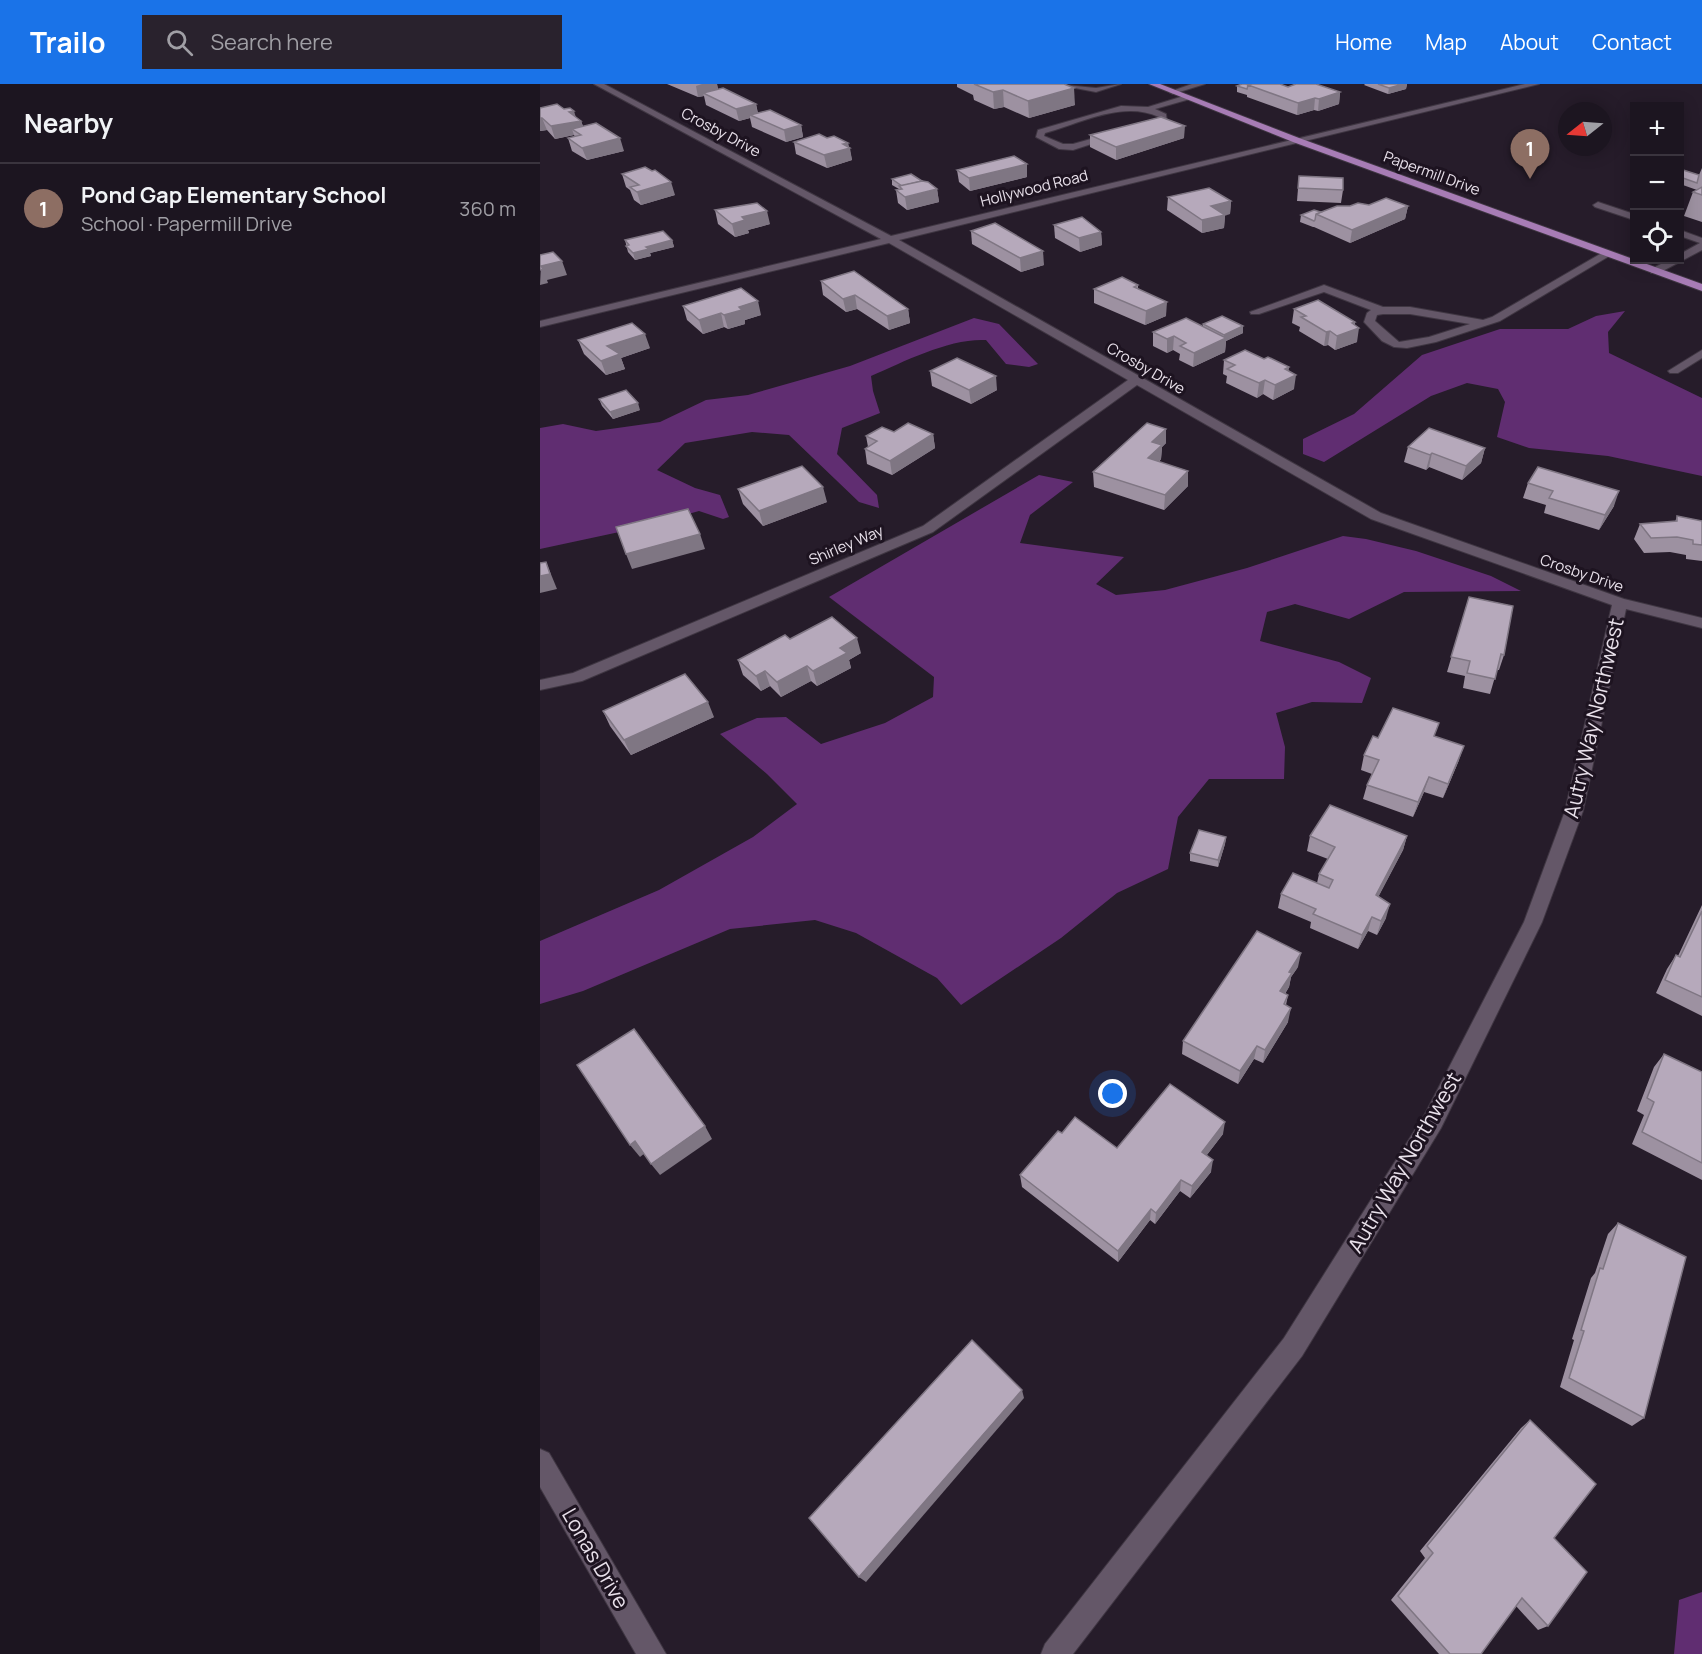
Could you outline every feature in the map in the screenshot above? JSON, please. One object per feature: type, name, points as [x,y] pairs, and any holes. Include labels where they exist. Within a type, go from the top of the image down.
[{"type":"main road","name":"Papermill Drive","points":[[1158,85],[1296,140],[1702,288]]},
{"type":"street","name":"Crosby Drive","points":[[598,84],[889,239],[1376,516],[1620,603],[1702,623]]},
{"type":"street","points":[[1058,84],[1095,90],[1117,84]]},
{"type":"street","points":[[1173,92],[1201,84]]},
{"type":"street","name":"Hollywood Road","points":[[540,324],[1535,84]]},
{"type":"street","points":[[1119,134],[1073,147],[1062,147],[1040,137],[1041,132],[1121,108],[1148,109],[1187,98]]},
{"type":"street","points":[[1130,131],[1164,120],[1163,116],[1148,109]]},
{"type":"street","points":[[1598,205],[1630,215]]},
{"type":"street","points":[[1684,235],[1702,243]]},
{"type":"street","points":[[1684,255],[1702,243]]},
{"type":"street","points":[[1381,310],[1372,314],[1369,322],[1396,345],[1410,345],[1496,319],[1607,253]]},
{"type":"street","points":[[1655,271],[1668,264]]},
{"type":"street","points":[[1255,312],[1324,288],[1381,310],[1408,310],[1483,323]]},
{"type":"street","points":[[1674,371],[1702,353]]},
{"type":"street","name":"Shirley Way","points":[[540,685],[577,676],[927,529],[1136,380]]},
{"type":"street","name":"Autry Way Northwest","points":[[1055,1654],[1293,1347],[1433,1121],[1533,922],[1574,811],[1620,603]]},
{"type":"street","name":"Lonas Drive","points":[[540,1462],[652,1654]]},
{"type":"shaded area","points":[[1625,311],[1608,332],[1609,353],[1702,398],[1702,476],[1608,456],[1529,448],[1497,437],[1505,402],[1498,389],[1467,383],[1431,396],[1324,462],[1303,454],[1303,439],[1354,414],[1422,355],[1500,329],[1568,329],[1596,316]]},
{"type":"shaded area","points":[[974,318],[999,324],[1038,364],[1029,367],[1006,364],[986,340],[972,340],[913,357],[871,376],[880,413],[842,428],[837,454],[877,495],[879,508],[859,502],[789,435],[752,432],[685,443],[657,470],[695,488],[720,495],[729,517],[723,519],[699,511],[638,528],[540,549],[540,428],[563,424],[596,431],[660,422],[706,400],[748,395],[850,366]]},
{"type":"shaded area","points":[[1039,475],[1073,482],[1030,515],[1020,543],[1124,557],[1096,584],[1116,595],[1165,590],[1247,568],[1343,536],[1416,551],[1491,576],[1521,591],[1404,592],[1349,619],[1295,604],[1267,612],[1260,641],[1339,662],[1371,678],[1362,703],[1312,702],[1276,713],[1285,747],[1284,779],[1209,779],[1178,817],[1168,869],[1117,893],[1061,938],[961,1005],[937,978],[856,933],[815,920],[730,929],[583,991],[540,1004],[540,941],[659,890],[753,837],[797,804],[767,774],[720,734],[757,718],[786,717],[821,744],[885,723],[933,697],[934,677],[829,597]]},
{"type":"shaded area","points":[[1702,1592],[1702,1654],[1674,1654],[1679,1600]]},
{"type":"building","points":[[974,84],[1064,84],[1074,88],[1028,101],[1003,90],[993,92]]},
{"type":"building","points":[[1252,84],[1248,85],[1247,89],[1237,86]]},
{"type":"building","points":[[1280,84],[1288,87],[1296,84],[1316,84],[1340,92],[1298,103],[1248,85]]},
{"type":"building","points":[[1378,84],[1403,84],[1389,88]]},
{"type":"building","points":[[723,88],[756,104],[736,109],[703,93]]},
{"type":"building","points":[[557,104],[564,109],[570,108],[574,111],[569,112],[581,121],[551,126],[540,118],[540,108]]},
{"type":"building","points":[[770,110],[801,125],[784,130],[750,115]]},
{"type":"building","points":[[1161,117],[1185,126],[1116,147],[1090,135]]},
{"type":"building","points":[[596,123],[620,138],[582,148],[568,138],[581,135],[572,129]]},
{"type":"building","points":[[819,134],[827,138],[834,136],[848,143],[843,144],[850,148],[824,155],[794,142]]},
{"type":"building","points":[[1014,156],[1027,164],[969,178],[957,170]]},
{"type":"building","points":[[645,167],[652,171],[655,170],[671,182],[637,192],[630,187],[639,185],[622,174]]},
{"type":"building","points":[[1684,170],[1699,175],[1697,183],[1684,178]]},
{"type":"building","points":[[911,174],[922,181],[902,186],[892,179]]},
{"type":"building","points":[[1299,176],[1343,178],[1343,190],[1298,188]]},
{"type":"building","points":[[922,181],[928,182],[937,189],[905,197],[896,190],[902,189],[899,186]]},
{"type":"building","points":[[1702,187],[1702,195],[1693,192]]},
{"type":"building","points":[[1209,188],[1231,201],[1211,206],[1225,215],[1202,220],[1168,197]]},
{"type":"building","points":[[1386,198],[1408,206],[1352,230],[1316,214],[1337,206],[1350,206],[1358,203],[1369,205]]},
{"type":"building","points":[[757,203],[767,211],[742,217],[745,220],[732,224],[715,210]]},
{"type":"building","points":[[1314,210],[1321,212],[1316,214],[1314,221],[1301,215]]},
{"type":"building","points":[[1082,217],[1101,232],[1079,238],[1054,225]]},
{"type":"building","points":[[995,223],[1043,251],[1020,258],[971,231]]},
{"type":"building","points":[[663,231],[672,240],[633,253],[626,246],[629,245],[625,240]]},
{"type":"building","points":[[553,252],[562,261],[541,266],[543,269],[540,270],[540,255]]},
{"type":"building","points":[[854,271],[908,309],[887,316],[855,295],[843,299],[821,281]]},
{"type":"building","points":[[1122,277],[1138,285],[1134,287],[1167,302],[1146,311],[1094,289]]},
{"type":"building","points":[[741,288],[758,301],[739,307],[742,310],[724,315],[721,313],[699,320],[683,306]]},
{"type":"building","points":[[1318,300],[1355,322],[1352,323],[1359,328],[1337,336],[1301,317],[1306,316],[1294,309]]},
{"type":"building","points":[[1222,316],[1243,326],[1224,335],[1203,324]]},
{"type":"building","points":[[1186,318],[1226,338],[1194,353],[1180,346],[1186,343],[1174,336],[1167,339],[1153,332]]},
{"type":"building","points":[[632,323],[645,334],[607,346],[620,354],[601,361],[578,340]]},
{"type":"building","points":[[1245,350],[1289,367],[1285,369],[1296,375],[1275,385],[1265,380],[1259,383],[1227,369],[1235,365],[1224,360]]},
{"type":"building","points":[[957,358],[996,376],[969,390],[930,371]]},
{"type":"building","points":[[626,390],[638,403],[610,412],[599,399]]},
{"type":"building","points":[[908,423],[933,434],[890,461],[865,449],[877,441],[866,436],[882,427],[894,432]]},
{"type":"building","points":[[1147,423],[1166,429],[1152,442],[1162,445],[1148,458],[1188,471],[1165,495],[1093,472]]},
{"type":"building","points":[[1429,428],[1485,448],[1466,466],[1408,447]]},
{"type":"building","points":[[802,466],[823,487],[759,511],[738,489]]},
{"type":"building","points":[[1538,467],[1619,491],[1605,515],[1549,498],[1553,491],[1528,483]]},
{"type":"building","points":[[688,509],[700,534],[626,554],[616,527]]},
{"type":"building","points":[[1677,516],[1702,521],[1702,545],[1693,544],[1693,540],[1677,537],[1651,538],[1640,524],[1677,521]]},
{"type":"building","points":[[546,562],[550,574],[540,576],[540,563]]},
{"type":"building","points":[[1469,597],[1513,606],[1504,655],[1501,654],[1495,679],[1467,673],[1470,661],[1451,657]]},
{"type":"building","points":[[832,617],[857,638],[840,648],[847,653],[813,671],[807,666],[777,682],[765,671],[756,676],[738,660],[785,635],[790,639]]},
{"type":"building","points":[[685,674],[708,702],[624,740],[603,711]]},
{"type":"building","points":[[1393,708],[1439,723],[1434,736],[1464,746],[1448,784],[1429,777],[1418,802],[1367,785],[1379,760],[1364,755],[1373,736],[1378,738]]},
{"type":"building","points":[[1330,805],[1407,836],[1376,895],[1390,904],[1381,921],[1372,917],[1362,935],[1313,914],[1316,909],[1281,894],[1293,873],[1329,888],[1333,880],[1319,874],[1335,847],[1310,836]]},
{"type":"building","points":[[1199,830],[1226,837],[1218,860],[1190,853]]},
{"type":"building","points":[[1702,911],[1702,997],[1665,980],[1676,955],[1680,957]]},
{"type":"building","points":[[1257,931],[1301,953],[1280,991],[1288,995],[1284,1004],[1291,1008],[1265,1050],[1257,1046],[1240,1071],[1183,1041]]},
{"type":"building","points":[[634,1029],[705,1126],[651,1164],[635,1141],[630,1145],[577,1065]]},
{"type":"building","points":[[1664,1054],[1702,1072],[1702,1163],[1642,1132],[1654,1102],[1647,1098]]},
{"type":"building","points":[[1170,1084],[1225,1122],[1202,1152],[1213,1160],[1192,1186],[1181,1180],[1156,1213],[1151,1209],[1118,1251],[1020,1175],[1058,1131],[1062,1133],[1075,1117],[1117,1148]]},
{"type":"building","points":[[1618,1223],[1686,1257],[1644,1418],[1569,1378],[1600,1268],[1603,1269]]},
{"type":"building","points":[[972,1340],[1022,1390],[859,1577],[809,1518]]},
{"type":"building","points":[[1530,1420],[1596,1484],[1554,1538],[1587,1572],[1548,1626],[1522,1598],[1481,1654],[1450,1654],[1398,1596],[1433,1553],[1427,1546]]},
{"type":"place","name":"Pond Gap Elementary School","points":[[1530,179]]}]
